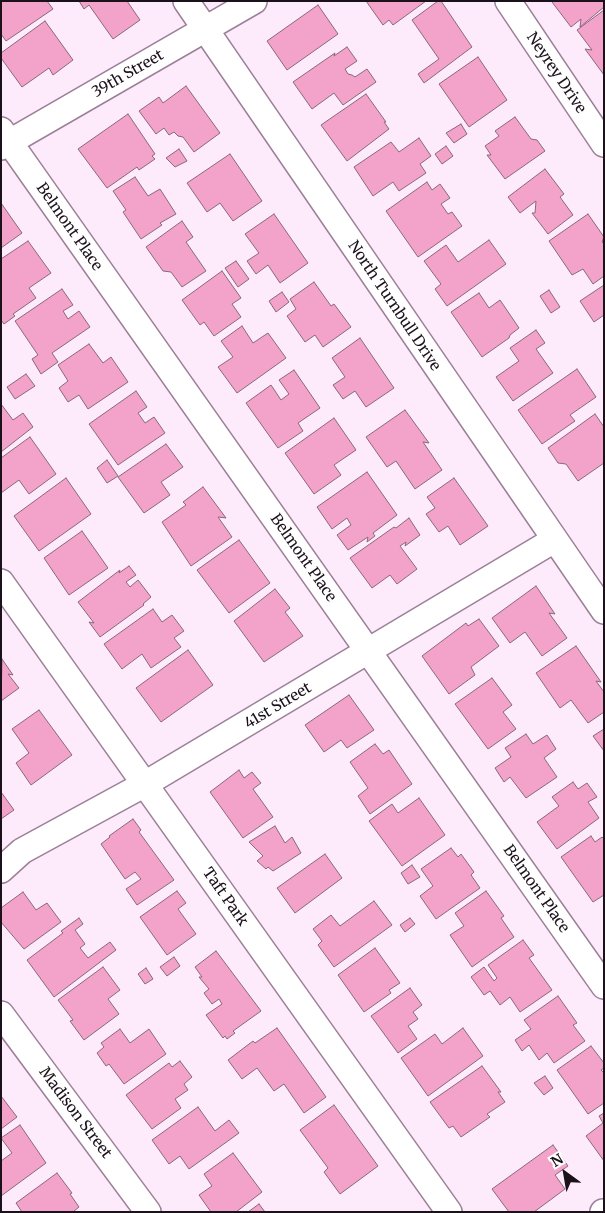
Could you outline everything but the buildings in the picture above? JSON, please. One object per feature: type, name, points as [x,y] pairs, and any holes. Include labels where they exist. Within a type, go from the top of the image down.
[{"type":"street","name":"North Turnbull Drive","points":[[186,1],[604,611]]},
{"type":"street","name":"39th Street","points":[[4,140],[205,30],[254,1]]},
{"type":"street","name":"Neyrey Drive","points":[[508,1],[604,144]]},
{"type":"street","name":"Belmont Place","points":[[4,140],[604,986]]},
{"type":"street","name":"41st Street","points":[[1,870],[22,851],[145,784],[554,540]]},
{"type":"street","name":"Taft Park","points":[[1,582],[449,1212]]},
{"type":"street","name":"Madison Street","points":[[1,1014],[148,1212]]}]
